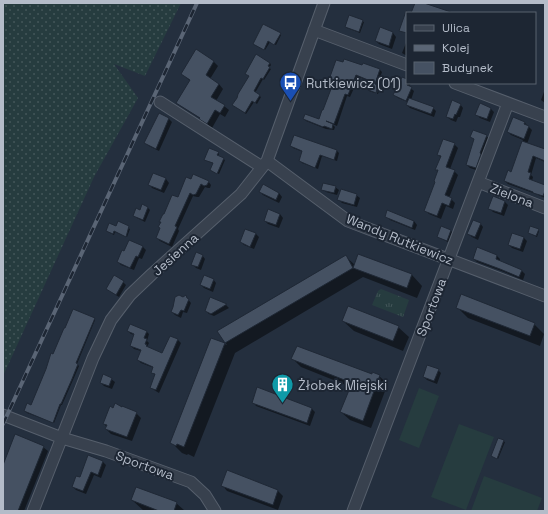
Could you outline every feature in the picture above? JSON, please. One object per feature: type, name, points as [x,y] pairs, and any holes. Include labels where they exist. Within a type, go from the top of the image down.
[{"type":"street","name":"Jesienna","points":[[33,511],[93,358],[111,320],[130,295],[241,194],[265,164],[324,3]]},
{"type":"street","points":[[314,30],[406,65]]},
{"type":"street","points":[[458,84],[545,117]]},
{"type":"street","name":"Wandy Rutkiewicz","points":[[160,102],[265,164],[348,221],[545,296]]},
{"type":"street","name":"Sportowa","points":[[353,511],[508,103]]},
{"type":"street","name":"Zielona","points":[[478,182],[545,208]]},
{"type":"street","name":"Sportowa","points":[[3,415],[62,438],[106,451],[191,482],[205,495],[215,511]]},
{"type":"green space","points":[[3,3],[181,3],[145,76],[114,64],[138,98],[94,177],[3,376]]},
{"type":"green space","points":[[381,289],[409,300],[403,317],[372,305],[378,291]]},
{"type":"green space","points":[[419,388],[439,396],[419,448],[399,440]]},
{"type":"green space","points":[[459,424],[494,437],[466,510],[431,497]]},
{"type":"green space","points":[[484,476],[542,498],[537,511],[471,511]]},
{"type":"building","points":[[415,3],[424,3],[451,12],[411,12]]},
{"type":"building","points":[[406,11],[407,11],[406,33],[399,31]]},
{"type":"building","points":[[349,15],[363,20],[359,32],[345,27]]},
{"type":"building","points":[[263,24],[281,33],[274,45],[268,41],[264,50],[253,44]]},
{"type":"building","points":[[380,27],[393,32],[389,46],[375,41]]},
{"type":"building","points":[[196,49],[214,61],[206,75],[219,84],[211,97],[225,105],[220,113],[215,110],[207,124],[176,103],[190,80],[181,74]]},
{"type":"building","points":[[256,54],[270,63],[268,66],[270,67],[263,79],[261,78],[254,91],[260,95],[255,103],[252,101],[245,113],[232,105],[249,76],[245,74]]},
{"type":"building","points":[[344,59],[362,65],[363,63],[380,69],[375,84],[378,85],[376,93],[366,89],[368,80],[356,75],[348,95],[345,94],[334,124],[326,121],[333,124],[332,129],[303,119],[305,114],[319,119],[331,89],[326,88],[336,60],[343,62]]},
{"type":"building","points":[[402,77],[406,79],[406,84],[412,87],[406,101],[393,95]]},
{"type":"building","points":[[409,98],[434,107],[431,114],[406,105]]},
{"type":"building","points":[[452,100],[461,104],[453,119],[446,117]]},
{"type":"building","points":[[480,103],[491,108],[487,119],[475,115]]},
{"type":"building","points":[[159,113],[169,118],[156,149],[144,143]]},
{"type":"building","points":[[513,117],[525,122],[524,124],[529,126],[524,139],[507,132]]},
{"type":"building","points":[[473,130],[487,135],[476,168],[466,165],[474,139],[470,137]]},
{"type":"building","points":[[294,135],[337,150],[334,160],[320,155],[315,168],[299,161],[302,151],[290,146]]},
{"type":"building","points":[[443,139],[455,143],[446,167],[455,170],[445,195],[452,198],[449,206],[442,203],[437,216],[424,211],[435,182],[434,181],[438,170],[435,170],[441,156],[437,155]]},
{"type":"building","points":[[522,141],[545,149],[545,161],[533,156],[528,172],[531,173],[529,179],[545,185],[543,196],[504,181],[508,170],[511,172]]},
{"type":"building","points":[[209,148],[219,152],[217,155],[224,158],[217,174],[210,170],[213,163],[204,160]]},
{"type":"building","points":[[153,173],[166,178],[161,190],[148,185]]},
{"type":"building","points":[[193,174],[209,181],[207,185],[204,186],[201,184],[196,194],[193,195],[190,193],[175,226],[177,227],[169,244],[156,238],[160,228],[158,227],[161,222],[159,222],[172,195],[178,197],[186,177],[191,179]]},
{"type":"building","points":[[323,183],[336,186],[334,193],[321,190]]},
{"type":"building","points":[[263,184],[279,193],[276,200],[259,192]]},
{"type":"building","points":[[341,189],[357,194],[354,205],[337,200]]},
{"type":"building","points":[[493,196],[505,201],[501,213],[488,209]]},
{"type":"building","points":[[142,204],[148,207],[143,220],[133,216],[136,208],[140,210]]},
{"type":"building","points":[[268,209],[280,214],[276,225],[264,221]]},
{"type":"building","points":[[387,210],[414,221],[412,228],[385,217]]},
{"type":"building","points":[[473,220],[481,223],[475,237],[467,234]]},
{"type":"building","points":[[118,221],[129,226],[126,237],[114,231],[113,234],[106,231],[109,223],[116,226]]},
{"type":"building","points":[[441,226],[451,230],[447,241],[437,237]]},
{"type":"building","points":[[530,226],[539,229],[536,236],[528,233]]},
{"type":"building","points":[[245,229],[256,233],[250,247],[240,242]]},
{"type":"building","points":[[512,233],[524,237],[520,249],[508,245]]},
{"type":"building","points":[[129,240],[143,246],[138,257],[136,256],[130,268],[117,262],[122,250],[124,251]]},
{"type":"building","points":[[477,247],[497,255],[496,259],[522,270],[519,277],[473,259]]},
{"type":"building","points":[[196,252],[203,255],[198,267],[191,265]]},
{"type":"building","points":[[358,254],[412,274],[407,288],[353,268]]},
{"type":"building","points":[[346,255],[353,268],[225,343],[217,331]]},
{"type":"building","points":[[114,275],[124,281],[116,295],[106,289]]},
{"type":"building","points":[[204,275],[214,279],[210,289],[200,285]]},
{"type":"building","points":[[461,294],[535,323],[530,336],[456,308]]},
{"type":"building","points":[[179,295],[183,297],[186,295],[189,299],[184,311],[181,310],[178,315],[171,312],[175,297]]},
{"type":"building","points":[[210,297],[227,304],[211,314],[205,311]]},
{"type":"building","points":[[348,306],[399,326],[393,341],[342,321]]},
{"type":"building","points":[[73,309],[95,318],[76,363],[78,364],[72,379],[53,423],[24,411],[27,403],[31,405],[51,353],[53,354]]},
{"type":"building","points":[[130,324],[147,331],[144,338],[147,339],[145,344],[147,345],[146,346],[162,353],[170,336],[178,339],[156,390],[150,388],[155,374],[151,373],[153,367],[137,360],[141,350],[130,346],[134,334],[127,331]]},
{"type":"building","points":[[211,338],[225,343],[184,447],[177,444],[176,446],[170,443]]},
{"type":"building","points":[[297,346],[372,374],[372,372],[380,375],[363,421],[340,412],[352,383],[291,359]]},
{"type":"building","points":[[427,365],[439,369],[434,381],[423,377]]},
{"type":"building","points":[[103,374],[112,378],[109,386],[100,383]]},
{"type":"building","name":"Żłobek Miejski","points":[[257,387],[312,408],[307,423],[252,403]]},
{"type":"building","points":[[115,403],[137,412],[127,437],[105,429],[107,425],[103,424],[110,406],[113,408]]},
{"type":"building","points":[[15,434],[44,446],[18,511],[3,511],[3,465]]},
{"type":"building","points":[[498,438],[504,440],[497,459],[491,456]]},
{"type":"building","points":[[88,455],[103,461],[98,475],[91,472],[83,491],[72,487],[76,476],[80,477]]},
{"type":"building","points":[[227,470],[278,490],[273,505],[221,486]]},
{"type":"building","points":[[136,487],[177,502],[174,511],[159,511],[131,500]]},
{"type":"railway","points":[[3,424],[197,3]]},
{"type":"place","name":"Rutkiewicz (01)","points":[[291,102]]},
{"type":"place","name":"Żłobek Miejski","points":[[282,404]]}]
